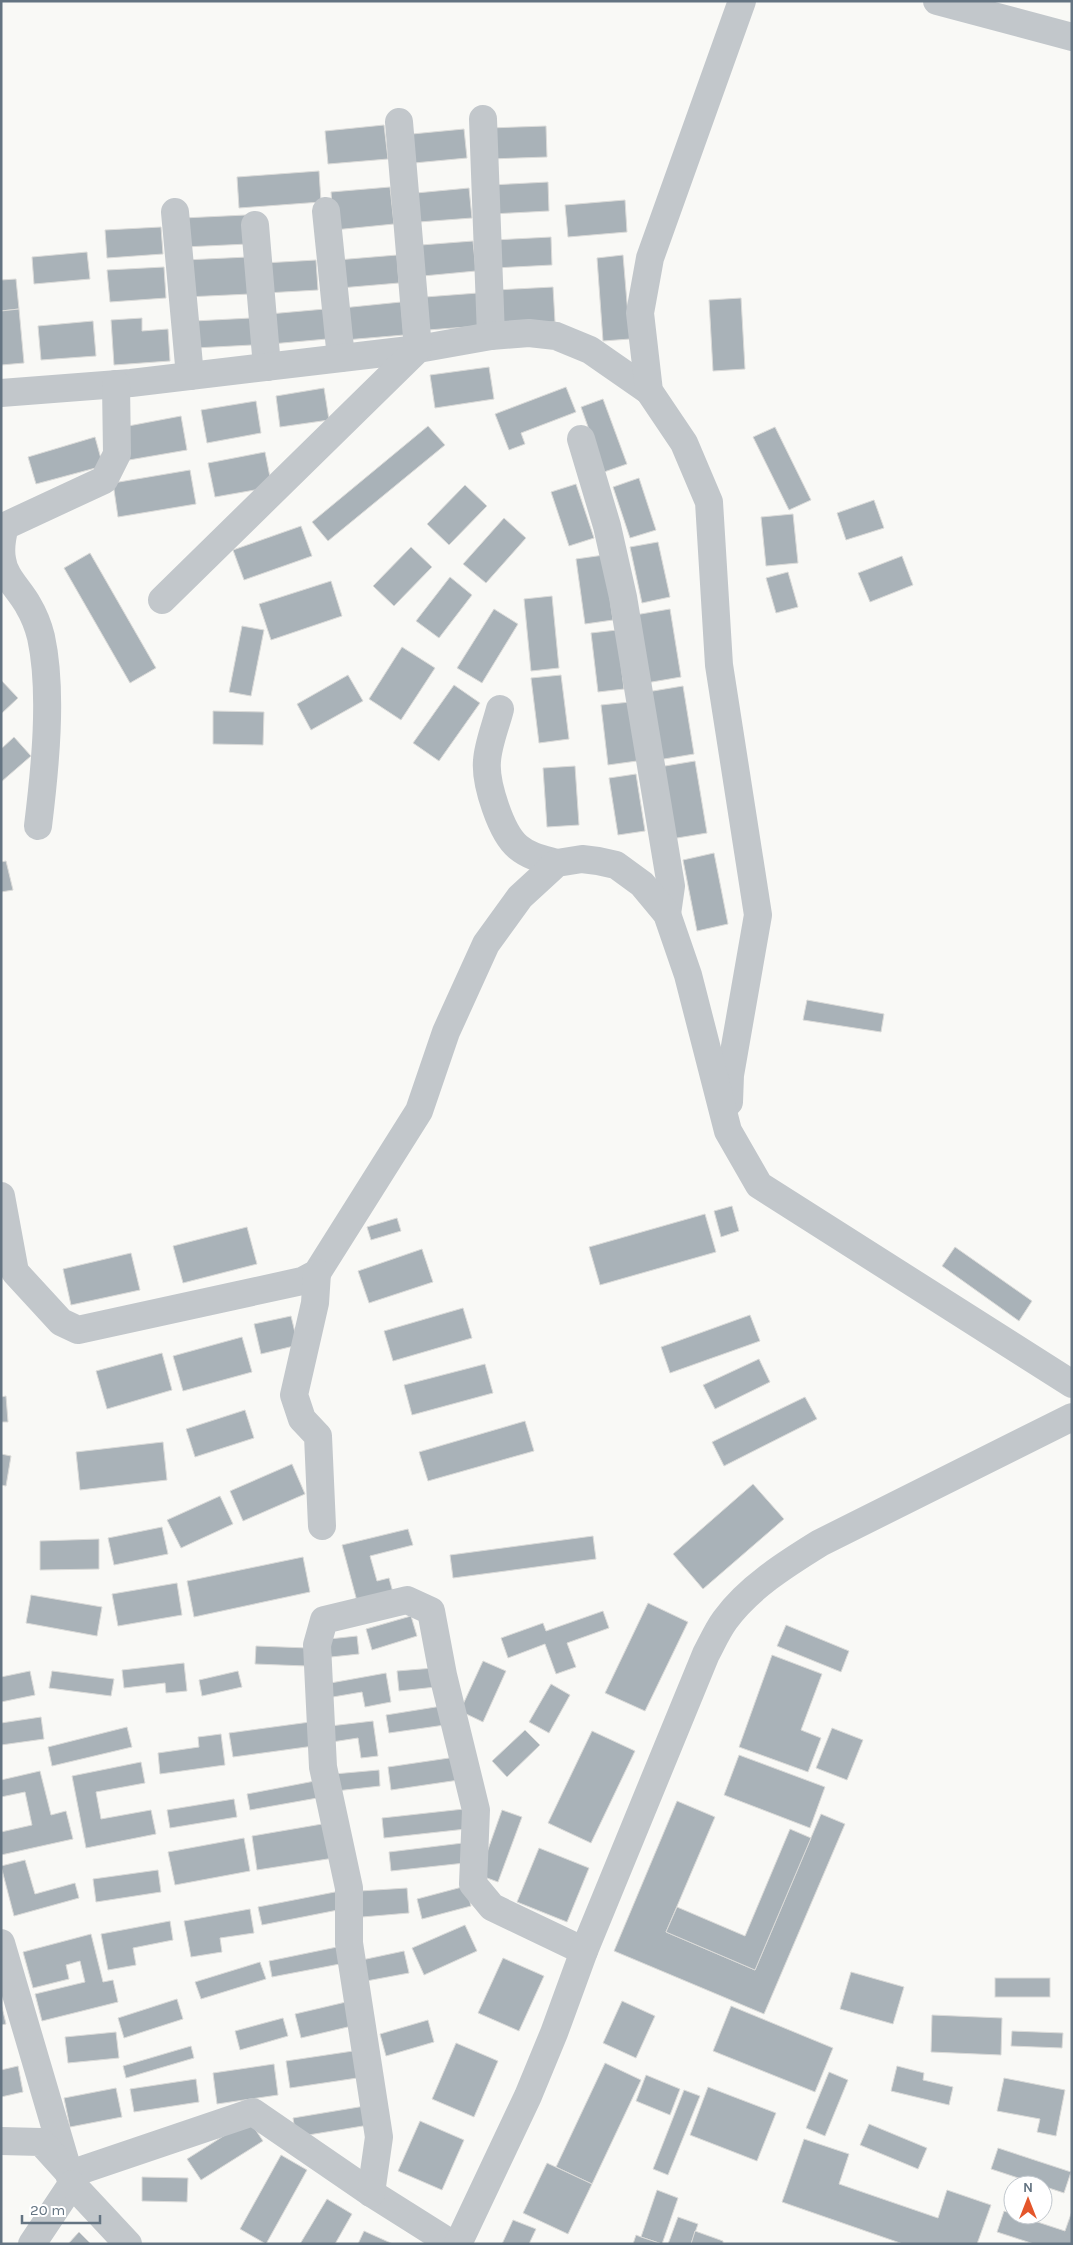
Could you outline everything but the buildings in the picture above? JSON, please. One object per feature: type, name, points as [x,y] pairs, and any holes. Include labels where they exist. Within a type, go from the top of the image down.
[{"type":"street","points":[[649,391],[640,313],[650,258],[742,1]]},
{"type":"street","points":[[937,1],[1072,37]]},
{"type":"street","points":[[483,119],[491,336]]},
{"type":"street","points":[[399,122],[418,349]]},
{"type":"street","points":[[326,211],[341,358]]},
{"type":"street","points":[[175,212],[190,376]]},
{"type":"street","points":[[255,225],[267,367]]},
{"type":"street","points":[[1,392],[116,384],[190,376],[418,349],[491,336],[528,333],[556,336],[590,350],[649,391],[684,443],[709,502],[719,665],[758,914],[730,1075],[728,1131]]},
{"type":"street","points":[[162,600],[418,349]]},
{"type":"street","points":[[38,826],[44,777],[46,683],[41,638],[37,623],[28,605],[9,578],[2,561],[1,541],[5,526],[104,480],[117,454],[116,384]]},
{"type":"street","points":[[581,438],[607,526],[623,597],[671,886],[667,914]]},
{"type":"street","points":[[500,709],[486,762],[490,789],[497,810],[516,846],[532,857],[557,863],[582,859],[616,865],[642,884],[667,914],[688,975],[728,1131],[759,1185],[1072,1384]]},
{"type":"street","points":[[322,1526],[318,1436],[302,1419],[294,1395],[315,1303],[317,1273],[420,1110],[446,1032],[486,944],[520,896],[557,863]]},
{"type":"street","points":[[1,1196],[8,1270],[62,1322],[78,1330],[302,1281],[317,1273]]},
{"type":"street","points":[[458,2244],[528,2096],[554,2034],[584,1951],[706,1654],[725,1620],[750,1593],[788,1562],[820,1543],[1072,1417]]},
{"type":"street","points":[[371,2193],[379,2137],[349,1942],[349,1888],[323,1767],[317,1645],[324,1620],[407,1600],[431,1612],[443,1675],[476,1810],[473,1884],[492,1907],[584,1951]]},
{"type":"street","points":[[1,1943],[71,2179]]},
{"type":"street","points":[[32,2244],[71,2179],[253,2112],[371,2193],[452,2244]]},
{"type":"street","points":[[1,2141],[41,2142],[128,2244]]}]
